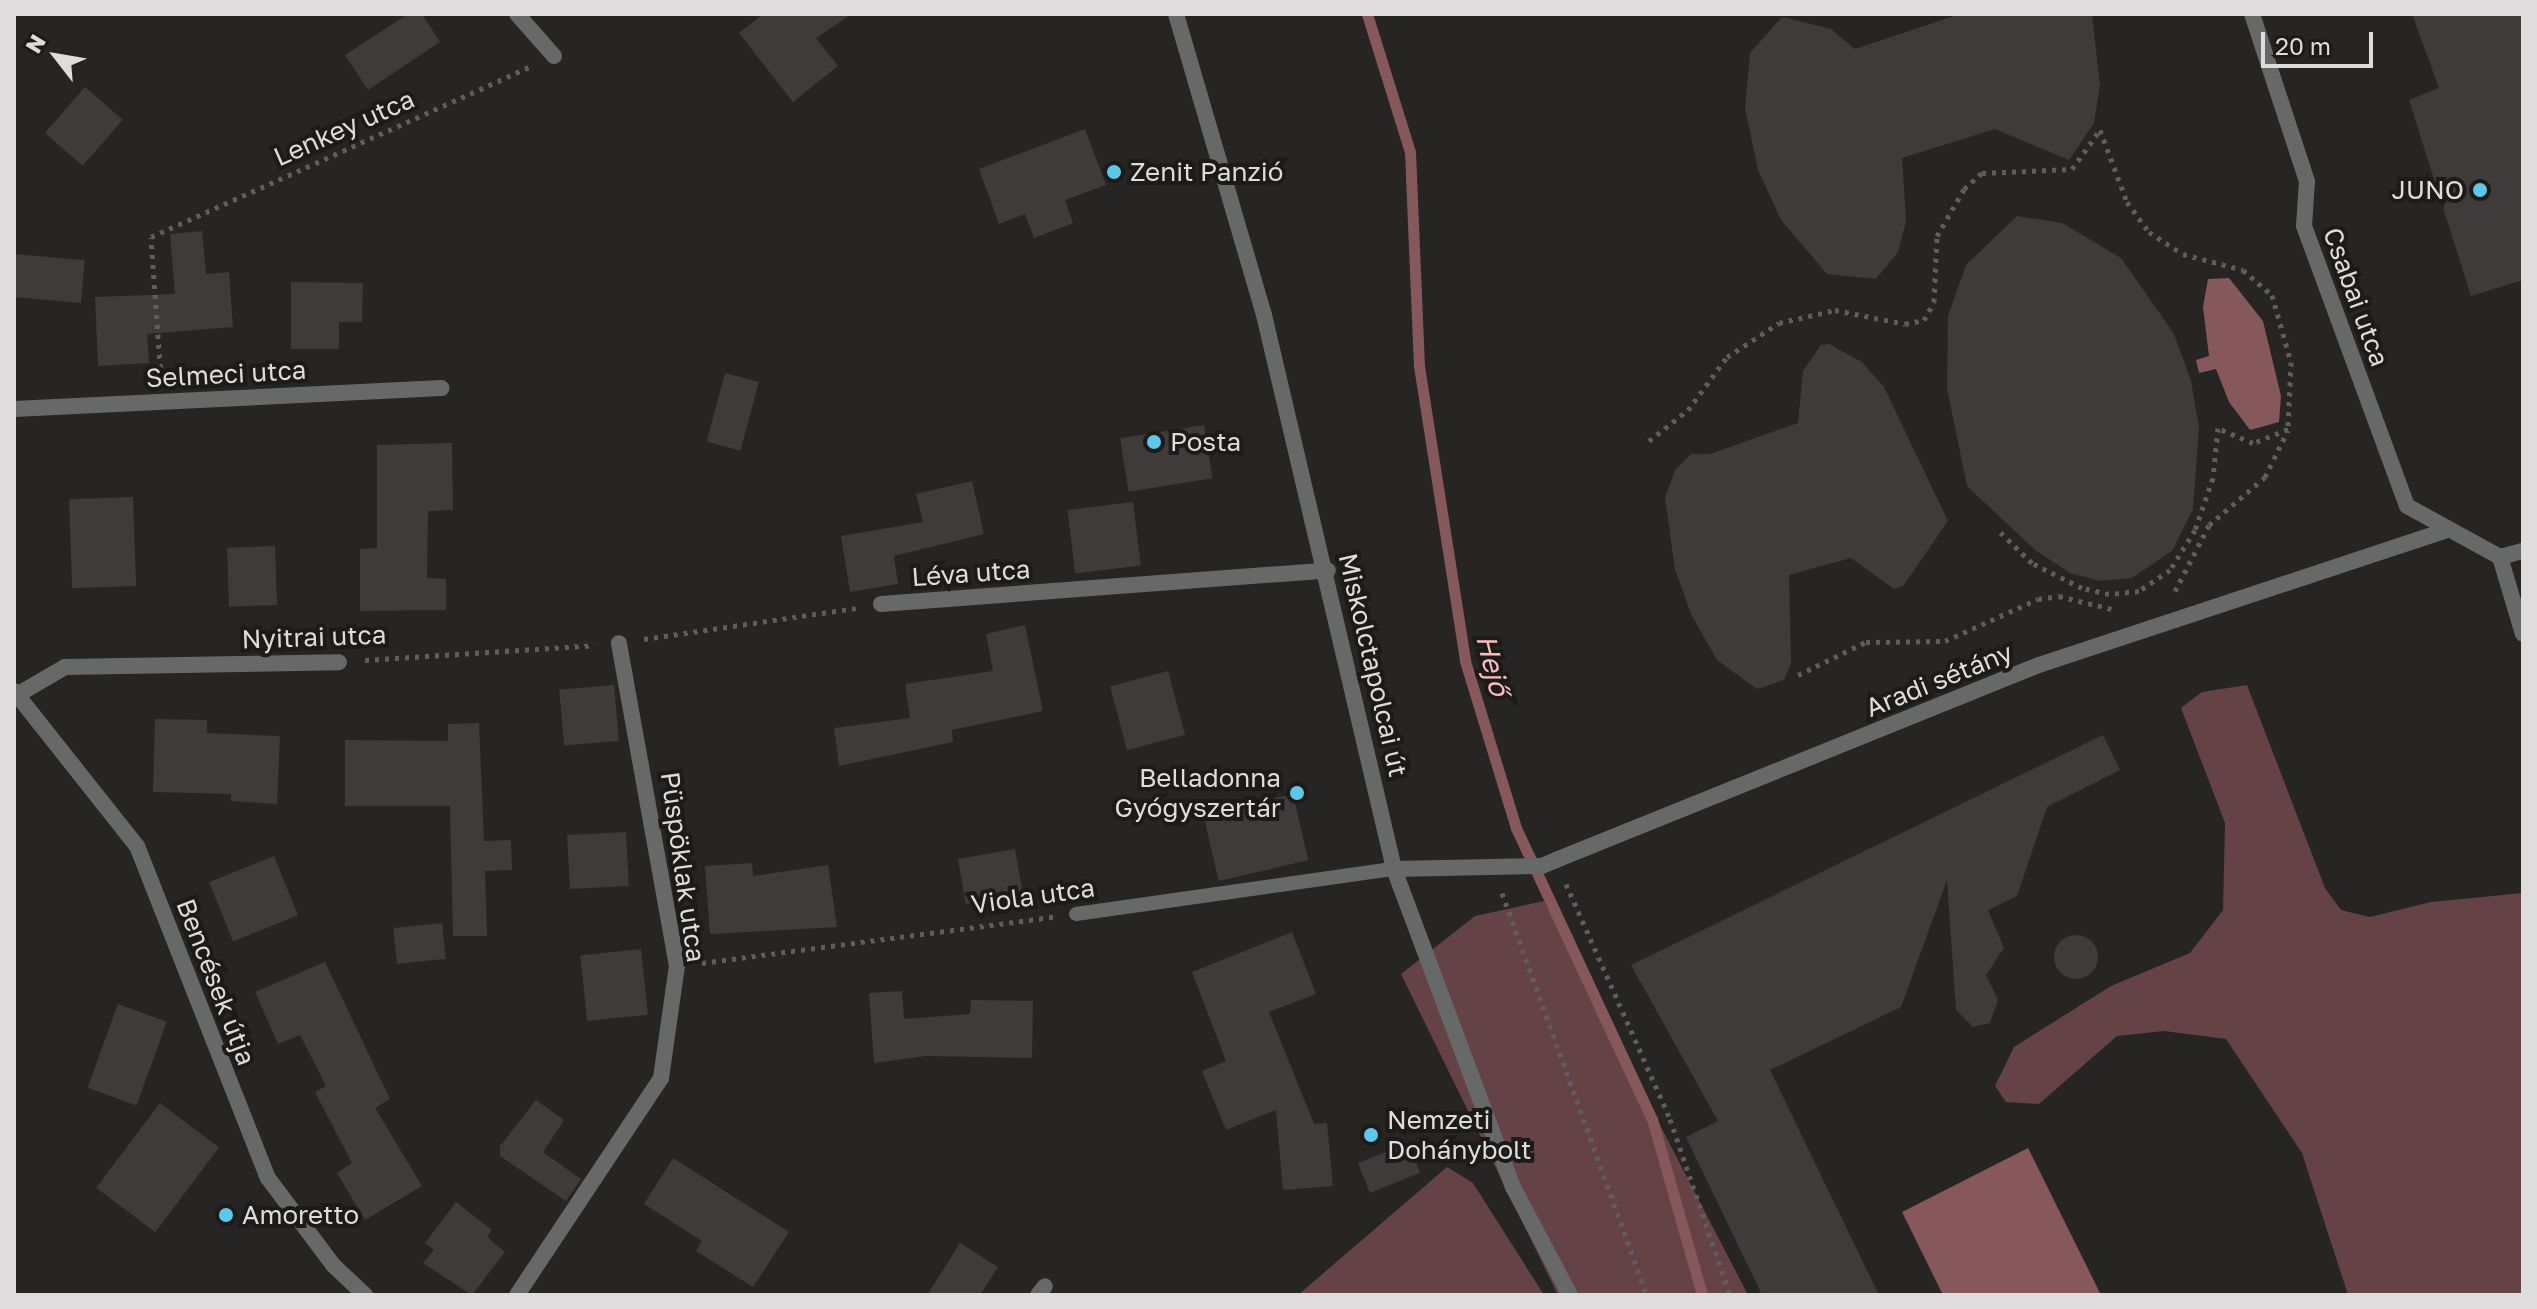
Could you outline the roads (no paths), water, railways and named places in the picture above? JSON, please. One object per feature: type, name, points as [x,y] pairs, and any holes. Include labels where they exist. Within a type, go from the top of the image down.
[{"type":"street","points":[[517,14],[554,56]]},
{"type":"street","name":"Csabai utca","points":[[2252,14],[2307,181],[2304,226],[2407,506],[2444,531]]},
{"type":"street","name":"Miskolctapolcai út","points":[[1175,19],[1264,315],[1328,570],[1394,869],[1513,1187],[1570,1295]]},
{"type":"street","name":"Selmeci utca","points":[[14,409],[441,388]]},
{"type":"street","points":[[2444,531],[2500,557],[2523,551]]},
{"type":"street","name":"Aradi sétány","points":[[1394,869],[1492,867],[1556,860],[2039,665],[2444,531]]},
{"type":"street","points":[[2500,557],[2523,634]]},
{"type":"street","name":"Léva utca","points":[[881,604],[1328,570]]},
{"type":"street","name":"Püspöklak utca","points":[[517,1295],[661,1078],[677,966],[619,643]]},
{"type":"street","name":"Nyitrai utca","points":[[16,693],[65,667],[339,662]]},
{"type":"street","name":"Bencések útja","points":[[16,693],[137,846],[268,1178],[333,1265],[365,1295]]},
{"type":"lane","name":"Viola utca","points":[[1076,914],[1394,869]]},
{"type":"waterway","name":"Hejő","points":[[1367,14],[1410,152],[1419,366],[1465,661],[1516,828],[1652,1119],[1702,1295]]},
{"type":"place","name":"Zenit Panzió","points":[[1114,172]]},
{"type":"place","name":"JUNO","points":[[2480,190]]},
{"type":"place","name":"Posta","points":[[1154,442]]},
{"type":"place","name":"Belladonna Gyógyszertár","points":[[1297,793]]},
{"type":"place","name":"Nemzeti Dohánybolt","points":[[1371,1135]]},
{"type":"place","name":"Amoretto","points":[[226,1215]]}]
